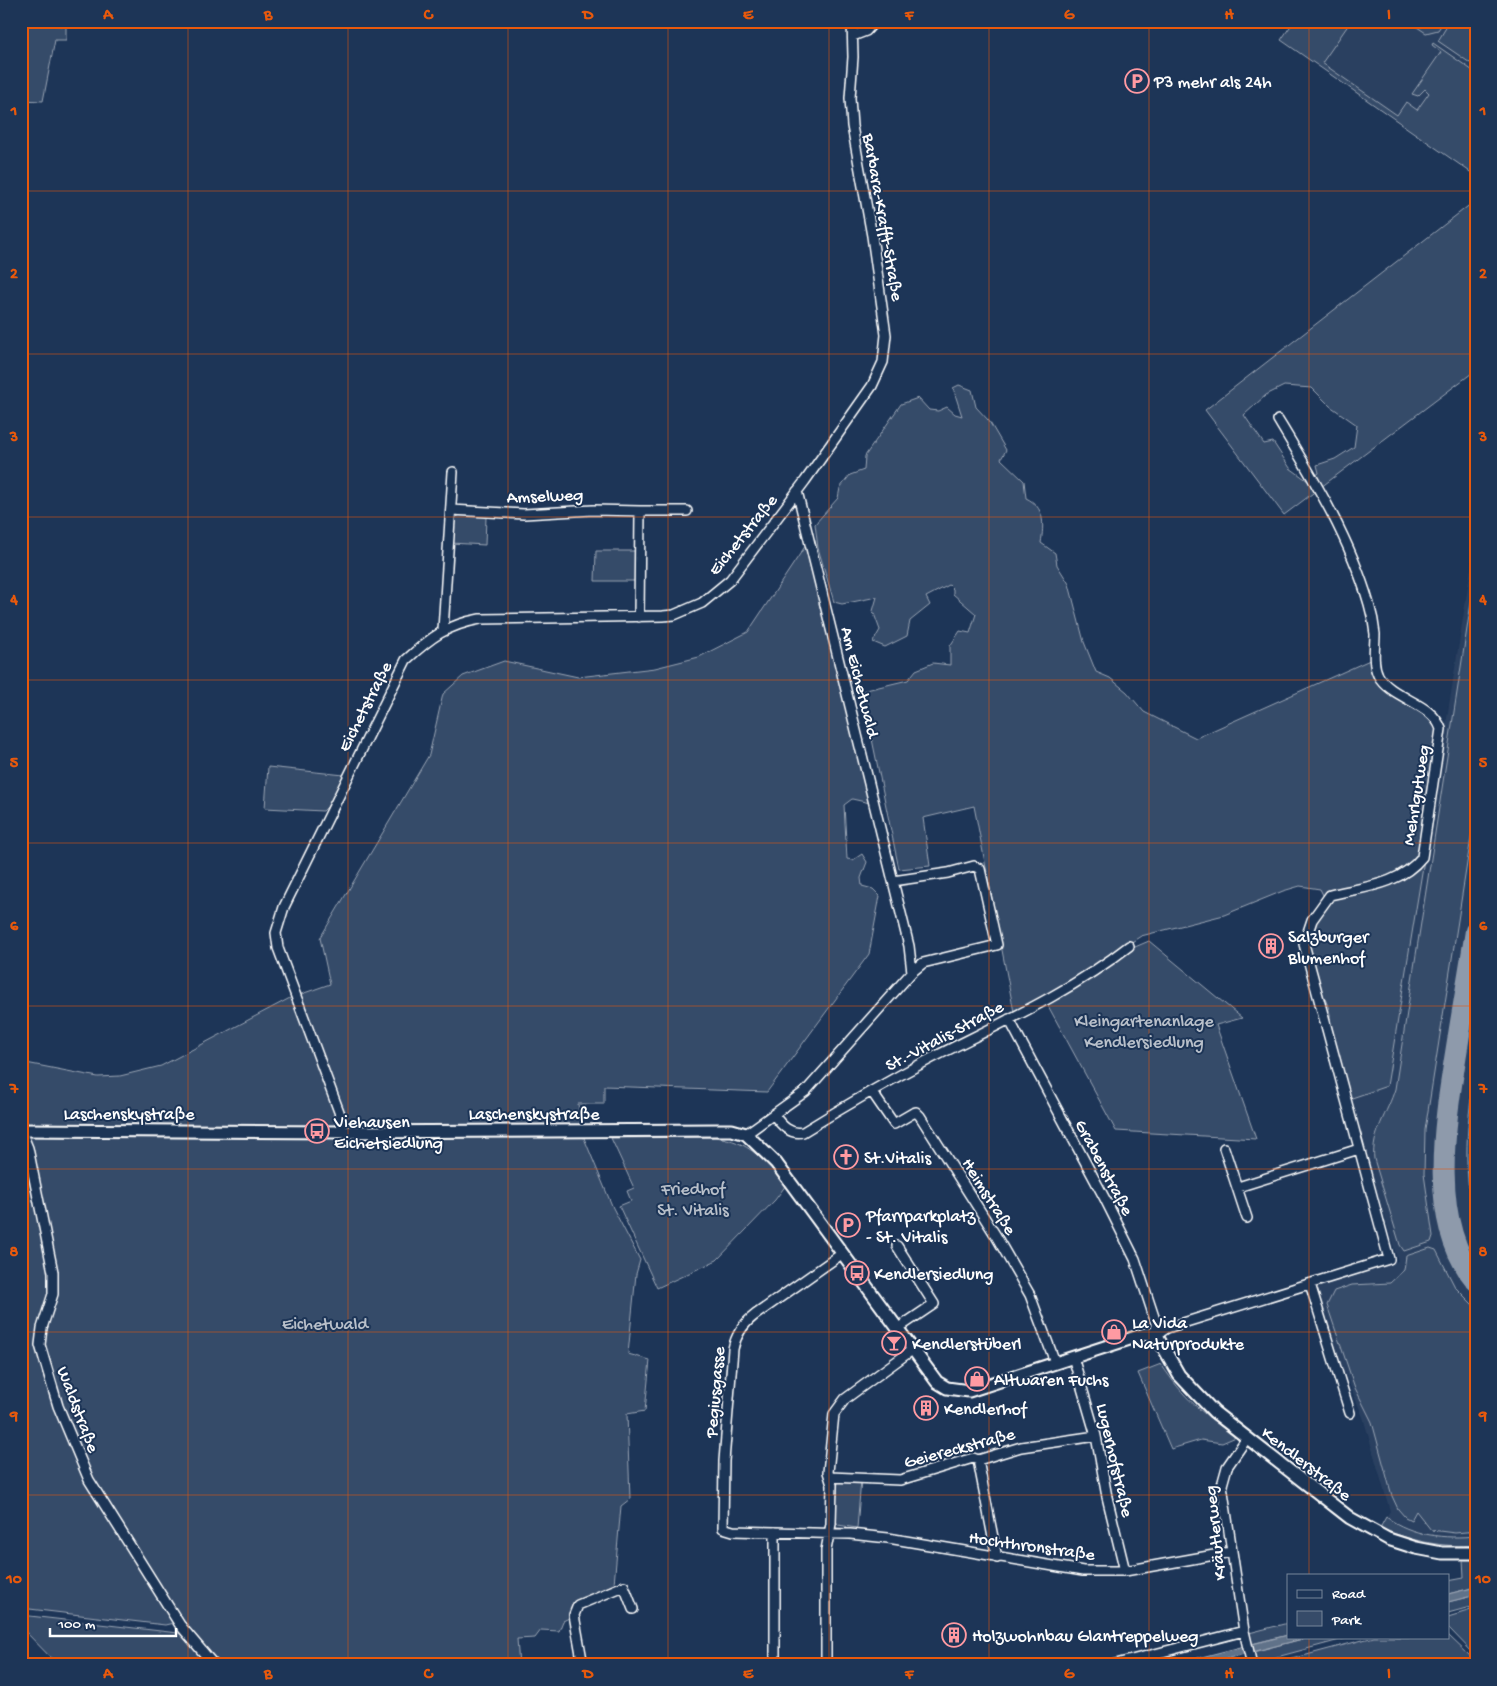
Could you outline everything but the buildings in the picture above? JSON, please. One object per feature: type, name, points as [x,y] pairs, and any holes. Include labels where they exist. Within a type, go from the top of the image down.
[{"type":"street","name":"Barbara-Krafft-Straße","points":[[852,21],[850,98],[852,126],[875,253],[886,336],[880,370],[864,398]]},
{"type":"street","points":[[853,36],[866,31],[875,21]]},
{"type":"street","name":"Eichetstraße","points":[[342,1132],[341,1117],[278,948],[276,933],[284,908],[406,660],[442,630],[458,623],[480,619],[674,615],[702,603],[730,580],[864,398]]},
{"type":"street","name":"Mehrlgutweg","points":[[1278,420],[1305,465],[1346,542],[1374,622],[1377,674],[1387,686],[1431,715],[1441,729],[1422,857],[1412,868],[1384,883],[1330,895],[1312,920],[1304,937],[1305,951],[1389,1259],[1310,1284]]},
{"type":"street","points":[[442,630],[453,472]]},
{"type":"street","name":"Am Eichetwald","points":[[797,491],[894,881],[909,946],[912,972]]},
{"type":"street","name":"Amselweg","points":[[451,510],[524,514],[593,510],[687,511]]},
{"type":"street","points":[[639,617],[640,511]]},
{"type":"street","points":[[894,881],[974,866],[980,869],[997,945],[923,963],[912,972],[806,1091],[746,1134],[786,1174],[937,1382],[959,1391],[970,1391],[1145,1334],[1156,1336],[1167,1328],[1310,1284],[1350,1413]]},
{"type":"street","name":"St.-Vitalis-Straße","points":[[774,1115],[789,1130],[800,1133],[1100,968],[1129,946]]},
{"type":"street","name":"Grabenstraße","points":[[1009,1019],[1105,1199],[1135,1260],[1156,1323],[1156,1336]]},
{"type":"street","name":"Heimstraße","points":[[872,1092],[894,1124],[916,1112],[920,1116],[996,1236],[1030,1295],[1055,1362]]},
{"type":"street","name":"Laschenskystraße","points":[[21,1131],[717,1130],[746,1134]]},
{"type":"street","name":"Waldstraße","points":[[21,1131],[28,1148],[53,1272],[53,1294],[42,1328],[40,1345],[58,1406],[88,1480],[180,1625],[214,1665]]},
{"type":"street","points":[[1224,1148],[1247,1218]]},
{"type":"street","points":[[1238,1187],[1358,1149]]},
{"type":"street","points":[[897,1246],[934,1304],[897,1329]]},
{"type":"street","name":"Pegiusgasse","points":[[723,1528],[724,1461],[732,1355],[737,1336],[751,1318],[843,1253]]},
{"type":"street","name":"Kendlerstraße","points":[[1156,1336],[1188,1386],[1214,1412],[1331,1504],[1369,1530],[1416,1548],[1442,1553],[1476,1553]]},
{"type":"street","points":[[826,1665],[826,1550],[831,1524],[832,1485],[828,1472],[835,1410],[863,1385],[912,1350]]},
{"type":"street","name":"Lugerhofstraße","points":[[1073,1357],[1096,1436],[1106,1497],[1125,1571]]},
{"type":"street","name":"Geiereckstraße","points":[[830,1477],[900,1480],[973,1458],[978,1460],[1021,1447],[1096,1436]]},
{"type":"street","name":"Kräutlerweg","points":[[1247,1438],[1228,1467],[1222,1485],[1244,1633],[1252,1664]]},
{"type":"street","points":[[978,1460],[997,1558]]},
{"type":"street","name":"Hochthronstraße","points":[[723,1528],[888,1538],[997,1558],[1083,1571],[1125,1571],[1231,1552]]},
{"type":"street","points":[[775,1532],[775,1665]]},
{"type":"street","points":[[584,1665],[574,1615],[578,1605],[624,1586],[633,1609]]},
{"type":"street","points":[[1112,1665],[1244,1633]]},
{"type":"shaded area","points":[[1294,21],[1476,21],[1476,176],[1281,40]]},
{"type":"shaded area","points":[[1476,537],[1476,1632],[1465,1589],[1462,1546],[1421,1542],[1380,1528],[1390,1511],[1363,1417],[1316,1303],[1319,1286],[1398,1261],[1349,1099],[1425,856]]},
{"type":"shaded area","points":[[1476,1587],[1476,1595],[1450,1602],[1450,1594]]},
{"type":"shaded area","points":[[1287,1635],[1287,1638],[1306,1638],[1202,1665],[1170,1665]]},
{"type":"green space","points":[[1294,21],[1351,21],[1322,63],[1397,115],[1406,102],[1417,110],[1429,93],[1425,89],[1418,96],[1412,94],[1441,52],[1432,45],[1433,43],[1476,73],[1476,176],[1281,40]]},
{"type":"green space","points":[[1408,21],[1444,21],[1438,30],[1426,33]]},
{"type":"green space","points":[[1450,21],[1471,21],[1476,24],[1476,67],[1438,41]]},
{"type":"green space","points":[[21,24],[66,26],[66,40],[55,40],[43,101],[21,100]]},
{"type":"green space","points":[[1476,200],[1476,370],[1284,515],[1205,410]],"holes":[[[1284,386],[1312,388],[1330,406],[1357,425],[1354,447],[1335,459],[1317,465],[1319,473],[1308,481],[1290,468],[1273,442],[1264,444],[1244,415],[1266,395]]]},
{"type":"green space","points":[[959,385],[972,390],[976,407],[989,421],[1006,450],[1001,459],[1024,481],[1026,498],[1037,506],[1040,511],[1043,523],[1041,543],[1055,553],[1057,565],[1069,584],[1084,642],[1096,672],[1110,678],[1127,692],[1144,712],[1196,738],[1372,659],[1373,669],[1425,713],[1439,730],[1424,860],[1387,1086],[1349,1099],[1330,1024],[1329,1009],[1315,979],[1307,950],[1311,930],[1327,903],[1320,889],[1300,886],[1224,915],[1141,936],[1065,985],[1014,1012],[974,806],[923,818],[930,866],[899,869],[862,691],[908,680],[916,670],[933,663],[950,665],[950,646],[960,631],[970,633],[976,614],[953,594],[953,589],[949,585],[926,597],[930,605],[910,621],[907,636],[885,647],[873,642],[880,630],[873,611],[877,597],[842,604],[834,602],[818,548],[815,524],[838,498],[840,488],[850,475],[864,470],[865,456],[901,404],[918,398],[929,410],[938,411],[947,407],[955,414],[962,416],[953,388]]},
{"type":"green space","points":[[462,514],[486,517],[485,545],[451,543],[455,518]]},
{"type":"green space","name":"Eichetwald","points":[[806,545],[870,803],[852,799],[844,805],[847,859],[853,860],[862,854],[867,862],[861,878],[862,886],[873,889],[880,896],[869,954],[767,1092],[604,1086],[604,1104],[578,1104],[584,1138],[613,1208],[640,1260],[636,1274],[628,1354],[650,1360],[645,1411],[627,1414],[630,1499],[621,1506],[614,1584],[574,1604],[573,1616],[563,1621],[559,1631],[541,1630],[535,1638],[517,1639],[519,1665],[222,1665],[215,1661],[182,1621],[165,1625],[21,1608],[21,1062],[98,1077],[120,1076],[161,1066],[290,998],[330,984],[320,938],[429,755],[443,694],[463,676],[504,661],[578,677],[655,668],[699,657],[748,632]]},
{"type":"green space","points":[[596,551],[636,551],[636,581],[595,581]]},
{"type":"green space","points":[[1476,571],[1476,806],[1425,1130],[1424,1174],[1433,1236],[1431,1242],[1404,1251],[1400,1245],[1374,1159],[1374,1150],[1377,1132],[1395,1089]]},
{"type":"green space","points":[[268,767],[344,775],[328,806],[323,811],[265,808]]},
{"type":"green space","name":"Kleingartenanlage Kendlersiedlung","points":[[1149,941],[1242,1018],[1216,1025],[1256,1139],[1116,1131],[1046,1002],[1128,950]]},
{"type":"green space","points":[[1476,1066],[1476,1224],[1468,1185],[1467,1145]]},
{"type":"green space","name":"Friedhof St. Vitalis","points":[[715,1137],[727,1139],[747,1147],[763,1160],[786,1185],[775,1200],[717,1260],[657,1288],[619,1206],[631,1201],[627,1191],[634,1188],[611,1138]]},
{"type":"green space","points":[[1430,1248],[1436,1250],[1455,1287],[1476,1308],[1476,1531],[1455,1533],[1431,1530],[1416,1511],[1411,1520],[1405,1517],[1398,1509],[1392,1496],[1372,1422],[1355,1388],[1327,1305],[1334,1291],[1352,1285],[1390,1283],[1404,1270],[1406,1256]]},
{"type":"green space","points":[[1161,1364],[1194,1405],[1236,1437],[1222,1443],[1201,1440],[1171,1449],[1138,1373]]},
{"type":"green space","points":[[861,1480],[857,1528],[838,1525],[835,1518],[838,1481]]},
{"type":"green space","points":[[1386,1517],[1407,1528],[1429,1535],[1452,1537],[1476,1536],[1476,1545],[1439,1544],[1404,1537],[1380,1528]]},
{"type":"green space","points":[[1476,1558],[1476,1587],[1450,1594],[1450,1581],[1464,1578],[1463,1559]]},
{"type":"green space","points":[[1476,1595],[1476,1656],[1450,1629],[1450,1616],[1471,1610],[1470,1607],[1450,1612],[1450,1602]]},
{"type":"green space","points":[[21,1615],[178,1633],[189,1639],[210,1665],[58,1665],[21,1627]]},
{"type":"green space","points":[[1287,1623],[1287,1635],[1251,1644],[1249,1633]]},
{"type":"green space","points":[[1450,1637],[1470,1656],[1473,1665],[1269,1665],[1370,1638]]},
{"type":"green space","points":[[1306,1638],[1347,1638],[1262,1661],[1256,1661],[1253,1652]]},
{"type":"taxiway","points":[[1476,931],[1448,1104],[1444,1168],[1445,1199],[1450,1229],[1460,1256],[1476,1280]]},
{"type":"place","name":"P3 mehr als 24h","points":[[1137,81]]},
{"type":"place","name":"Salzburger Blumenhof","points":[[1271,946]]},
{"type":"place","name":"Viehausen Eichetsiedlung","points":[[317,1131]]},
{"type":"place","name":"St.Vitalis","points":[[846,1157]]},
{"type":"place","name":"Pfarrparkplatz - St. Vitalis","points":[[848,1225]]},
{"type":"place","name":"Kendlersiedlung","points":[[857,1273]]},
{"type":"place","name":"La Vida Naturprodukte","points":[[1114,1332]]},
{"type":"place","name":"Kendlerstüberl","points":[[894,1343]]},
{"type":"place","name":"Altwaren Fuchs","points":[[977,1379]]},
{"type":"place","name":"Kendlerhof","points":[[926,1408]]},
{"type":"place","name":"Holzwohnbau Glantreppelweg","points":[[954,1635]]}]
